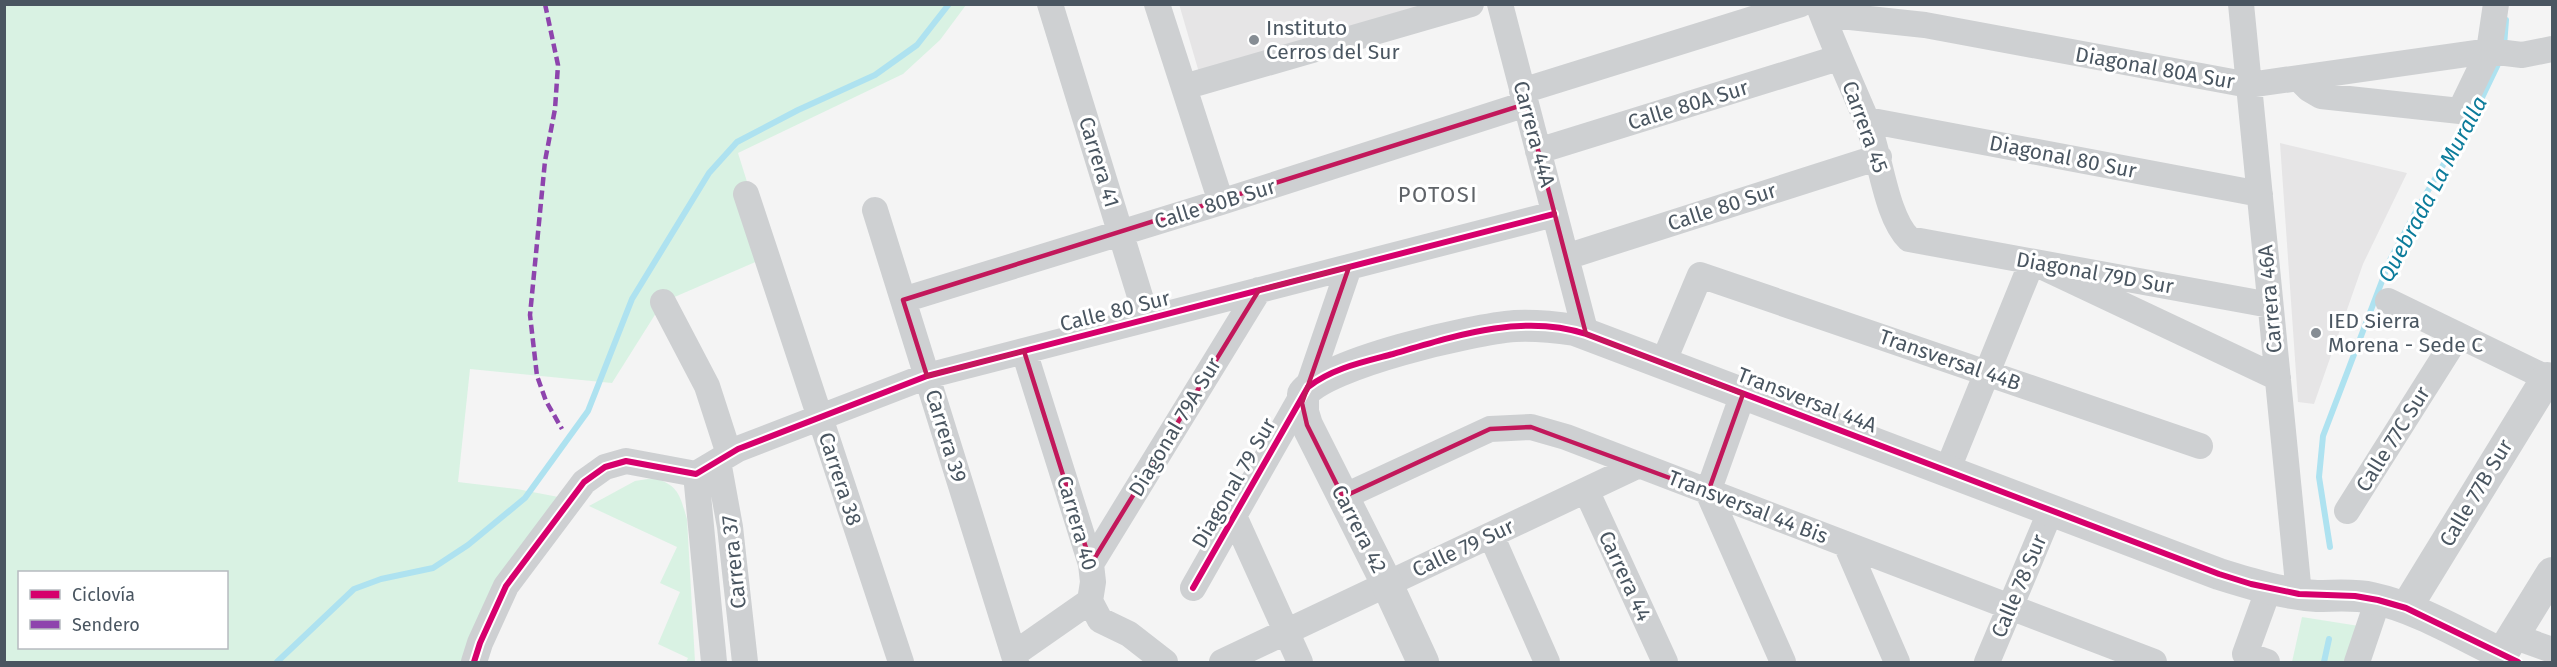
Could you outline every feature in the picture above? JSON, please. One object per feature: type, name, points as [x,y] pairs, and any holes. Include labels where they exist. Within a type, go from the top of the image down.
[{"type":"street","name":"Carrera 41","points":[[1050,4],[1147,319]]},
{"type":"street","points":[[1157,4],[1221,202]]},
{"type":"street","points":[[1184,87],[1471,4]]},
{"type":"street","name":"Carrera 44A","points":[[1500,4],[1586,334]]},
{"type":"street","name":"Carrera 46A","points":[[2241,4],[2277,378],[2284,591]]},
{"type":"street","points":[[2299,79],[2308,89],[2321,96],[2460,111],[2500,53],[2496,4]]},
{"type":"street","name":"Calle 80B Sur","points":[[903,300],[1221,202],[1524,98],[1813,8]]},
{"type":"street","name":"Diagonal 80A Sur","points":[[1813,8],[2249,85],[2500,53],[2522,55],[2553,49]]},
{"type":"street","name":"Carrera 45","points":[[1813,8],[1867,120],[1897,223],[1909,239],[1918,242]]},
{"type":"street","name":"Calle 80A Sur","points":[[1538,151],[1838,58]]},
{"type":"street","name":"Diagonal 80 Sur","points":[[1867,120],[2260,194]]},
{"type":"street","name":"Calle 80 Sur","points":[[1566,257],[1879,157]]},
{"type":"street","name":"Carrera 38","points":[[746,194],[901,663]]},
{"type":"street","name":"Carrera 39","points":[[875,210],[1015,658]]},
{"type":"street","name":"Calle 80 Sur","points":[[696,474],[724,458],[820,417],[927,376],[1554,214]]},
{"type":"street","name":"Diagonal 79D Sur","points":[[1918,242],[2271,305]]},
{"type":"street","points":[[1947,471],[2032,262],[2277,378]]},
{"type":"street","name":"Diagonal 79 Sur","points":[[1193,588],[1306,391],[1349,267]]},
{"type":"street","name":"Transversal 44B","points":[[1663,363],[1700,274],[2200,446]]},
{"type":"street","name":"Diagonal 79A Sur","points":[[1091,564],[1259,290]]},
{"type":"street","points":[[2388,301],[2550,380]]},
{"type":"street","name":"Carrera 37","points":[[663,302],[707,386],[724,458],[745,663]]},
{"type":"street","name":"Transversal 44A","points":[[1306,391],[1342,369],[1472,333],[1514,326],[1559,327],[1586,334],[2219,574],[2284,591],[2355,596],[2392,604],[2511,651]]},
{"type":"street","name":"Calle 77C Sur","points":[[2347,512],[2458,335]]},
{"type":"street","name":"Carrera 40","points":[[1024,351],[1091,564],[1094,582],[1090,601],[1100,620],[1129,634],[1165,663]]},
{"type":"street","name":"Calle 77B Sur","points":[[2392,604],[2550,380]]},
{"type":"street","name":"Carrera 42","points":[[1306,391],[1302,412],[1307,424],[1387,584],[1423,663]]},
{"type":"street","points":[[1743,393],[1708,492],[1783,663]]},
{"type":"street","name":"Transversal 44 Bis","points":[[1343,497],[1490,429],[1531,427],[1566,437],[2154,663]]},
{"type":"street","points":[[474,663],[480,643],[506,586],[584,482],[606,467],[626,461],[696,474]]},
{"type":"street","name":"Calle 79 Sur","points":[[1222,663],[1639,465]]},
{"type":"street","name":"Carrera 37","points":[[696,474],[714,663]]},
{"type":"street","name":"Carrera 44","points":[[1586,490],[1665,663]]},
{"type":"street","name":"Calle 78 Sur","points":[[1987,663],[2050,510]]},
{"type":"street","points":[[1234,516],[1300,663]]},
{"type":"street","points":[[1491,535],[1547,663]]},
{"type":"street","points":[[1846,544],[1897,663]]},
{"type":"street","points":[[2553,573],[2511,651],[2553,650]]},
{"type":"street","points":[[2266,663],[2245,654],[2284,591]]},
{"type":"street","points":[[1015,658],[1090,601]]},
{"type":"street","points":[[2357,663],[2392,604]]},
{"type":"highlighted area","points":[[1526,104],[1586,334],[1743,394],[1708,492],[1531,427],[1490,429],[1343,497],[1307,425],[1302,403],[1349,267],[1259,290],[1091,564],[1024,351],[927,376],[903,300]]},
{"type":"shaded area","name":"Instituto Cerros del Sur","points":[[1179,4],[1438,5],[1200,76]]},
{"type":"shaded area","name":"IED Sierra Morena - Sede C","points":[[2280,143],[2407,173],[2363,264],[2314,404],[2298,402]]},
{"type":"green space","points":[[4,5],[966,5],[940,40],[903,74],[738,153],[748,185],[760,260],[663,302],[612,383],[470,369],[458,482],[517,489],[579,501],[538,557],[513,598],[502,619],[487,662],[5,662]]},
{"type":"green space","points":[[654,478],[674,488],[687,519],[695,662],[686,662],[688,658],[658,644],[680,592],[660,583],[677,547],[589,506],[635,481]]},
{"type":"green space","points":[[2302,617],[2359,626],[2349,662],[2292,662]]},
{"type":"waterway","points":[[277,662],[354,589],[381,579],[433,568],[468,545],[525,498],[588,411],[632,299],[709,173],[737,142],[798,110],[875,75],[917,45],[949,4]]},
{"type":"waterway","name":"Quebrada La Muralla","points":[[2504,46],[2506,20]]},
{"type":"waterway","name":"Quebrada La Muralla","points":[[2330,547],[2319,477],[2323,436],[2390,260],[2477,108],[2501,58]]},
{"type":"waterway","name":"Quebrada La Muralla","points":[[2324,662],[2329,639]]},
{"type":"marked path","points":[[545,4],[558,65],[555,109],[545,161],[530,315],[537,376],[546,401],[562,429]]},
{"type":"cycle path","points":[[474,662],[480,643],[506,586],[584,482],[605,467],[626,461],[696,474],[738,449],[927,376],[1554,214]]},
{"type":"cycle path","points":[[1193,588],[1308,387],[1349,366],[1440,340],[1489,329],[1538,326],[1562,328],[1586,334],[2219,574],[2251,584],[2299,594],[2355,596],[2406,608],[2518,662]]},
{"type":"place","name":"Instituto Cerros del Sur","points":[[1254,40]]},
{"type":"place","name":"IED Sierra Morena - Sede C","points":[[2316,333]]},
{"type":"district","name":"POTOSI","points":[[1438,194]]}]
